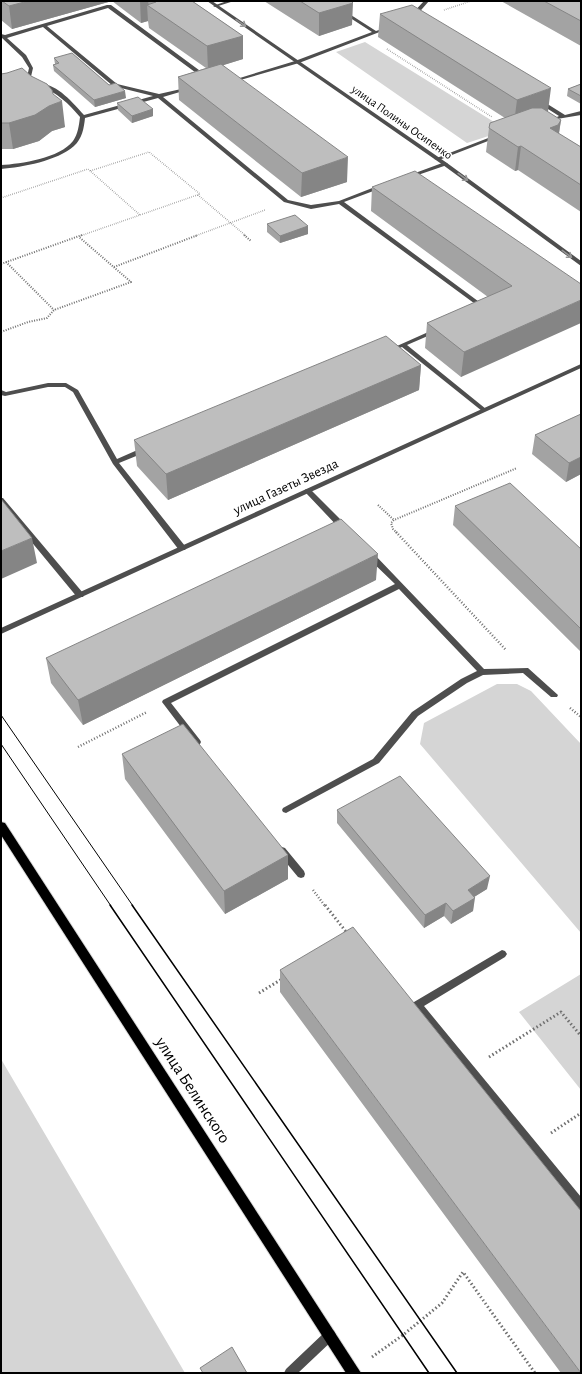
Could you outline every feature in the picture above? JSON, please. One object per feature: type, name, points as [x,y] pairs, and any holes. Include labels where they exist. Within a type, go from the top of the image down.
[{"type":"main road","name":"улица Белинского","points":[[1,826],[354,1372]]},
{"type":"street","name":"улица Полины Осипенко","points":[[209,1],[445,164],[581,264]]},
{"type":"street","points":[[215,6],[232,1]]},
{"type":"street","points":[[326,1],[376,32]]},
{"type":"street","points":[[408,21],[427,1]]},
{"type":"street","points":[[2,36],[109,6],[210,81],[203,83]]},
{"type":"street","points":[[43,25],[115,85],[159,96],[286,201],[311,207],[340,202],[391,183]]},
{"type":"street","points":[[223,82],[230,83],[297,62],[395,26]]},
{"type":"street","points":[[2,36],[24,56],[31,68],[28,81]]},
{"type":"street","points":[[1,45],[10,42]]},
{"type":"street","points":[[1,167],[16,166],[49,158],[72,145],[82,130],[83,117],[64,96],[50,88],[28,81],[21,81]]},
{"type":"street","points":[[83,117],[195,85]]},
{"type":"street","points":[[530,96],[564,117]]},
{"type":"street","points":[[551,121],[581,113]]},
{"type":"street","points":[[437,159],[513,131]]},
{"type":"street","points":[[405,178],[445,164]]},
{"type":"street","points":[[340,202],[485,309],[478,312]]},
{"type":"street","points":[[385,352],[444,327]]},
{"type":"street","points":[[403,345],[484,410]]},
{"type":"street","name":"улица Газеты Звезда","points":[[1,631],[581,366]]},
{"type":"street","points":[[1,392],[4,394],[48,385],[66,385],[76,391],[116,462],[182,548]]},
{"type":"street","points":[[116,462],[152,447]]},
{"type":"street","points":[[308,491],[349,533]]},
{"type":"street","points":[[1,500],[80,595]]},
{"type":"street","points":[[365,549],[482,672]]},
{"type":"street","points":[[204,751],[166,702],[400,585]]},
{"type":"street","points":[[286,810],[376,761],[414,714],[464,681],[482,672],[525,670],[554,695]]},
{"type":"street","points":[[276,843],[301,874]]},
{"type":"street","points":[[502,954],[417,1005],[581,1204]]},
{"type":"street","points":[[290,1373],[330,1335]]},
{"type":"path","points":[[366,36],[513,131]]},
{"type":"path","points":[[1,198],[88,169],[90,171],[149,152],[200,194],[198,195],[252,241]]},
{"type":"path","points":[[90,171],[140,216]]},
{"type":"path","points":[[1,264],[198,195]]},
{"type":"path","points":[[114,267],[249,217]]},
{"type":"path","points":[[1,327],[2,331],[28,322],[47,318],[54,310],[131,282],[79,237]]},
{"type":"path","points":[[6,262],[54,310]]},
{"type":"path","points":[[517,468],[394,520],[391,523],[393,529],[525,670]]},
{"type":"path","points":[[378,505],[394,520]]},
{"type":"path","points":[[78,747],[166,702]]},
{"type":"path","points":[[301,874],[349,936]]},
{"type":"path","points":[[259,994],[285,977]]},
{"type":"path","points":[[470,1069],[561,1012],[581,1036]]},
{"type":"path","points":[[532,1145],[581,1113]]},
{"type":"path","points":[[354,1372],[442,1303],[463,1272],[535,1373]]},
{"type":"shaded area","points":[[365,42],[507,130],[467,143],[336,52]]},
{"type":"shaded area","points":[[497,684],[517,684],[531,691],[581,744],[581,933],[420,744],[424,723]]},
{"type":"shaded area","points":[[581,974],[581,1090],[519,1012]]},
{"type":"shaded area","points":[[1,1059],[185,1373],[1,1373]]},
{"type":"building","points":[[2,1],[28,1],[9,6]]},
{"type":"building","points":[[153,1],[192,1],[243,36],[207,46],[147,5],[156,2]]},
{"type":"building","points":[[300,1],[351,1],[353,3],[319,13]]},
{"type":"building","points":[[544,1],[581,1],[581,21]]},
{"type":"building","points":[[412,5],[551,88],[517,100],[380,14]]},
{"type":"building","points":[[72,53],[109,85],[116,83],[125,91],[94,100],[53,65],[59,63],[54,58]]},
{"type":"building","points":[[221,64],[348,157],[302,173],[178,77]]},
{"type":"building","points":[[22,68],[31,76],[47,84],[52,90],[53,94],[62,101],[49,106],[35,115],[9,123],[1,123],[1,74]]},
{"type":"building","points":[[581,84],[581,96],[568,89]]},
{"type":"building","points":[[138,97],[153,109],[132,116],[117,103]]},
{"type":"building","points":[[532,108],[542,108],[561,120],[558,125],[550,128],[581,147],[581,185],[521,146],[518,147],[489,128],[490,123]]},
{"type":"building","points":[[415,171],[581,284],[581,300],[464,352],[427,323],[512,286],[372,187]]},
{"type":"building","points":[[295,215],[308,226],[280,236],[267,224]]},
{"type":"building","points":[[386,336],[421,365],[166,474],[134,440]]},
{"type":"building","points":[[581,414],[581,457],[569,463],[535,435]]},
{"type":"building","points":[[510,483],[581,549],[581,629],[455,506]]},
{"type":"building","points":[[1,499],[32,538],[1,551]]},
{"type":"building","points":[[341,519],[378,554],[78,700],[46,658]]},
{"type":"building","points":[[183,724],[288,855],[224,891],[122,754]]},
{"type":"building","points":[[400,776],[490,876],[468,890],[475,898],[453,911],[446,903],[425,915],[337,810]]},
{"type":"building","points":[[353,927],[581,1211],[581,1373],[280,970]]},
{"type":"building","points":[[232,1347],[247,1373],[203,1373],[200,1368]]},
{"type":"tram line","points":[[1,715],[133,906]]},
{"type":"tram line","points":[[1,744],[111,906]]},
{"type":"tram line","points":[[110,905],[429,1373]]},
{"type":"tram line","points":[[132,905],[457,1373]]}]
